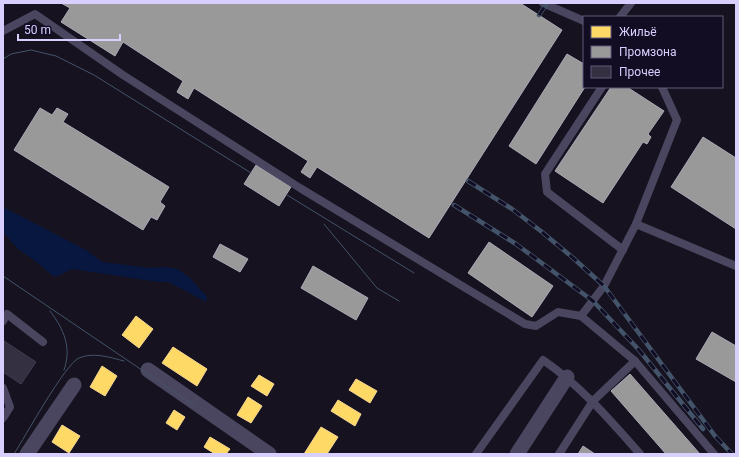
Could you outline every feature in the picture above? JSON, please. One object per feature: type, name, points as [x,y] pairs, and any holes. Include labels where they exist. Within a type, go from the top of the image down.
[{"type":"street","points":[[148,370],[264,453]]},
{"type":"street","points":[[518,454],[567,377]]},
{"type":"street","points":[[27,454],[74,385]]},
{"type":"lane","points":[[543,3],[583,21]]},
{"type":"lane","points":[[621,16],[631,3]]},
{"type":"lane","points":[[3,31],[35,14],[123,75],[281,176],[525,324],[536,326],[558,312],[581,316],[635,361],[714,454]]},
{"type":"lane","points":[[601,88],[545,174],[547,192],[623,250]]},
{"type":"lane","points":[[581,316],[604,286],[636,224],[677,120],[662,88]]},
{"type":"lane","points":[[636,224],[736,266]]},
{"type":"lane","points":[[3,321],[7,314],[43,342]]},
{"type":"lane","points":[[476,454],[543,360],[567,377],[593,401],[640,454]]},
{"type":"lane","points":[[559,454],[593,401],[635,361]]},
{"type":"lane","points":[[3,388],[10,406],[3,418]]},
{"type":"water","points":[[3,207],[86,250],[102,262],[150,268],[164,267],[178,269],[190,278],[207,297],[206,302],[169,282],[159,282],[72,269],[58,276],[53,276],[18,249],[3,232]]},
{"type":"building: Жильё","points":[[136,316],[153,329],[139,348],[122,335]]},
{"type":"building: Жильё","points":[[173,347],[207,369],[197,386],[162,363]]},
{"type":"building: Жильё","points":[[102,366],[117,376],[105,396],[90,387]]},
{"type":"building: Жильё","points":[[259,375],[274,384],[267,396],[251,386]]},
{"type":"building: Жильё","points":[[356,379],[377,391],[370,403],[349,390]]},
{"type":"building: Жильё","points":[[248,397],[262,406],[251,423],[237,415]]},
{"type":"building: Жильё","points":[[338,400],[361,414],[355,426],[331,411]]},
{"type":"building: Жильё","points":[[174,410],[185,417],[177,430],[166,423]]},
{"type":"building: Жильё","points":[[62,425],[80,436],[69,453],[52,442]]},
{"type":"building: Жильё","points":[[321,427],[338,437],[327,454],[304,454]]},
{"type":"building: Жильё","points":[[210,437],[230,449],[226,454],[215,454],[204,447]]},
{"type":"building: Промзона","points":[[61,3],[520,3],[562,30],[429,238],[317,167],[310,178],[301,172],[308,161],[194,88],[188,99],[177,92],[183,81],[123,42],[115,56],[61,22],[70,8]]},
{"type":"building: Промзона","points":[[567,54],[583,63],[583,88],[584,88],[536,164],[509,146]]},
{"type":"building: Промзона","points":[[610,88],[629,88],[664,111],[648,134],[651,137],[647,144],[643,142],[603,203],[555,171]]},
{"type":"building: Промзона","points":[[40,108],[52,115],[57,108],[68,114],[63,122],[169,187],[160,202],[165,206],[157,220],[151,217],[143,230],[14,150]]},
{"type":"building: Промзона","points":[[703,137],[736,158],[736,229],[671,187]]},
{"type":"building: Промзона","points":[[256,165],[291,187],[279,206],[244,184]]},
{"type":"building: Промзона","points":[[489,242],[553,286],[532,317],[468,273]]},
{"type":"building: Промзона","points":[[220,244],[248,259],[240,272],[213,257]]},
{"type":"building: Промзона","points":[[313,266],[368,298],[356,320],[301,288]]},
{"type":"building: Промзона","points":[[712,332],[736,346],[736,382],[696,359]]},
{"type":"building: Промзона","points":[[630,374],[700,454],[666,454],[611,391]]},
{"type":"building: Промзона","points":[[583,446],[595,454],[578,454]]},
{"type":"building: Прочее","points":[[4,341],[36,362],[21,384],[3,372]]},
{"type":"tram line","points":[[3,59],[11,54],[31,50],[56,56],[94,75],[251,173]]},
{"type":"tram line","points":[[287,195],[414,273]]},
{"type":"tram line","points":[[324,224],[377,288],[399,301]]},
{"type":"tram line","points":[[3,276],[195,406]]},
{"type":"tram line","points":[[50,311],[63,332],[67,346],[64,370]]},
{"type":"tram line","points":[[14,454],[45,402],[64,373],[73,363],[79,358],[90,355],[124,361]]},
{"type":"railway","points":[[539,15],[547,3]]},
{"type":"railway","points":[[468,181],[512,209],[542,232],[604,286],[715,436],[732,454]]},
{"type":"railway","points":[[454,205],[516,244],[593,301],[639,350],[703,429]]}]
